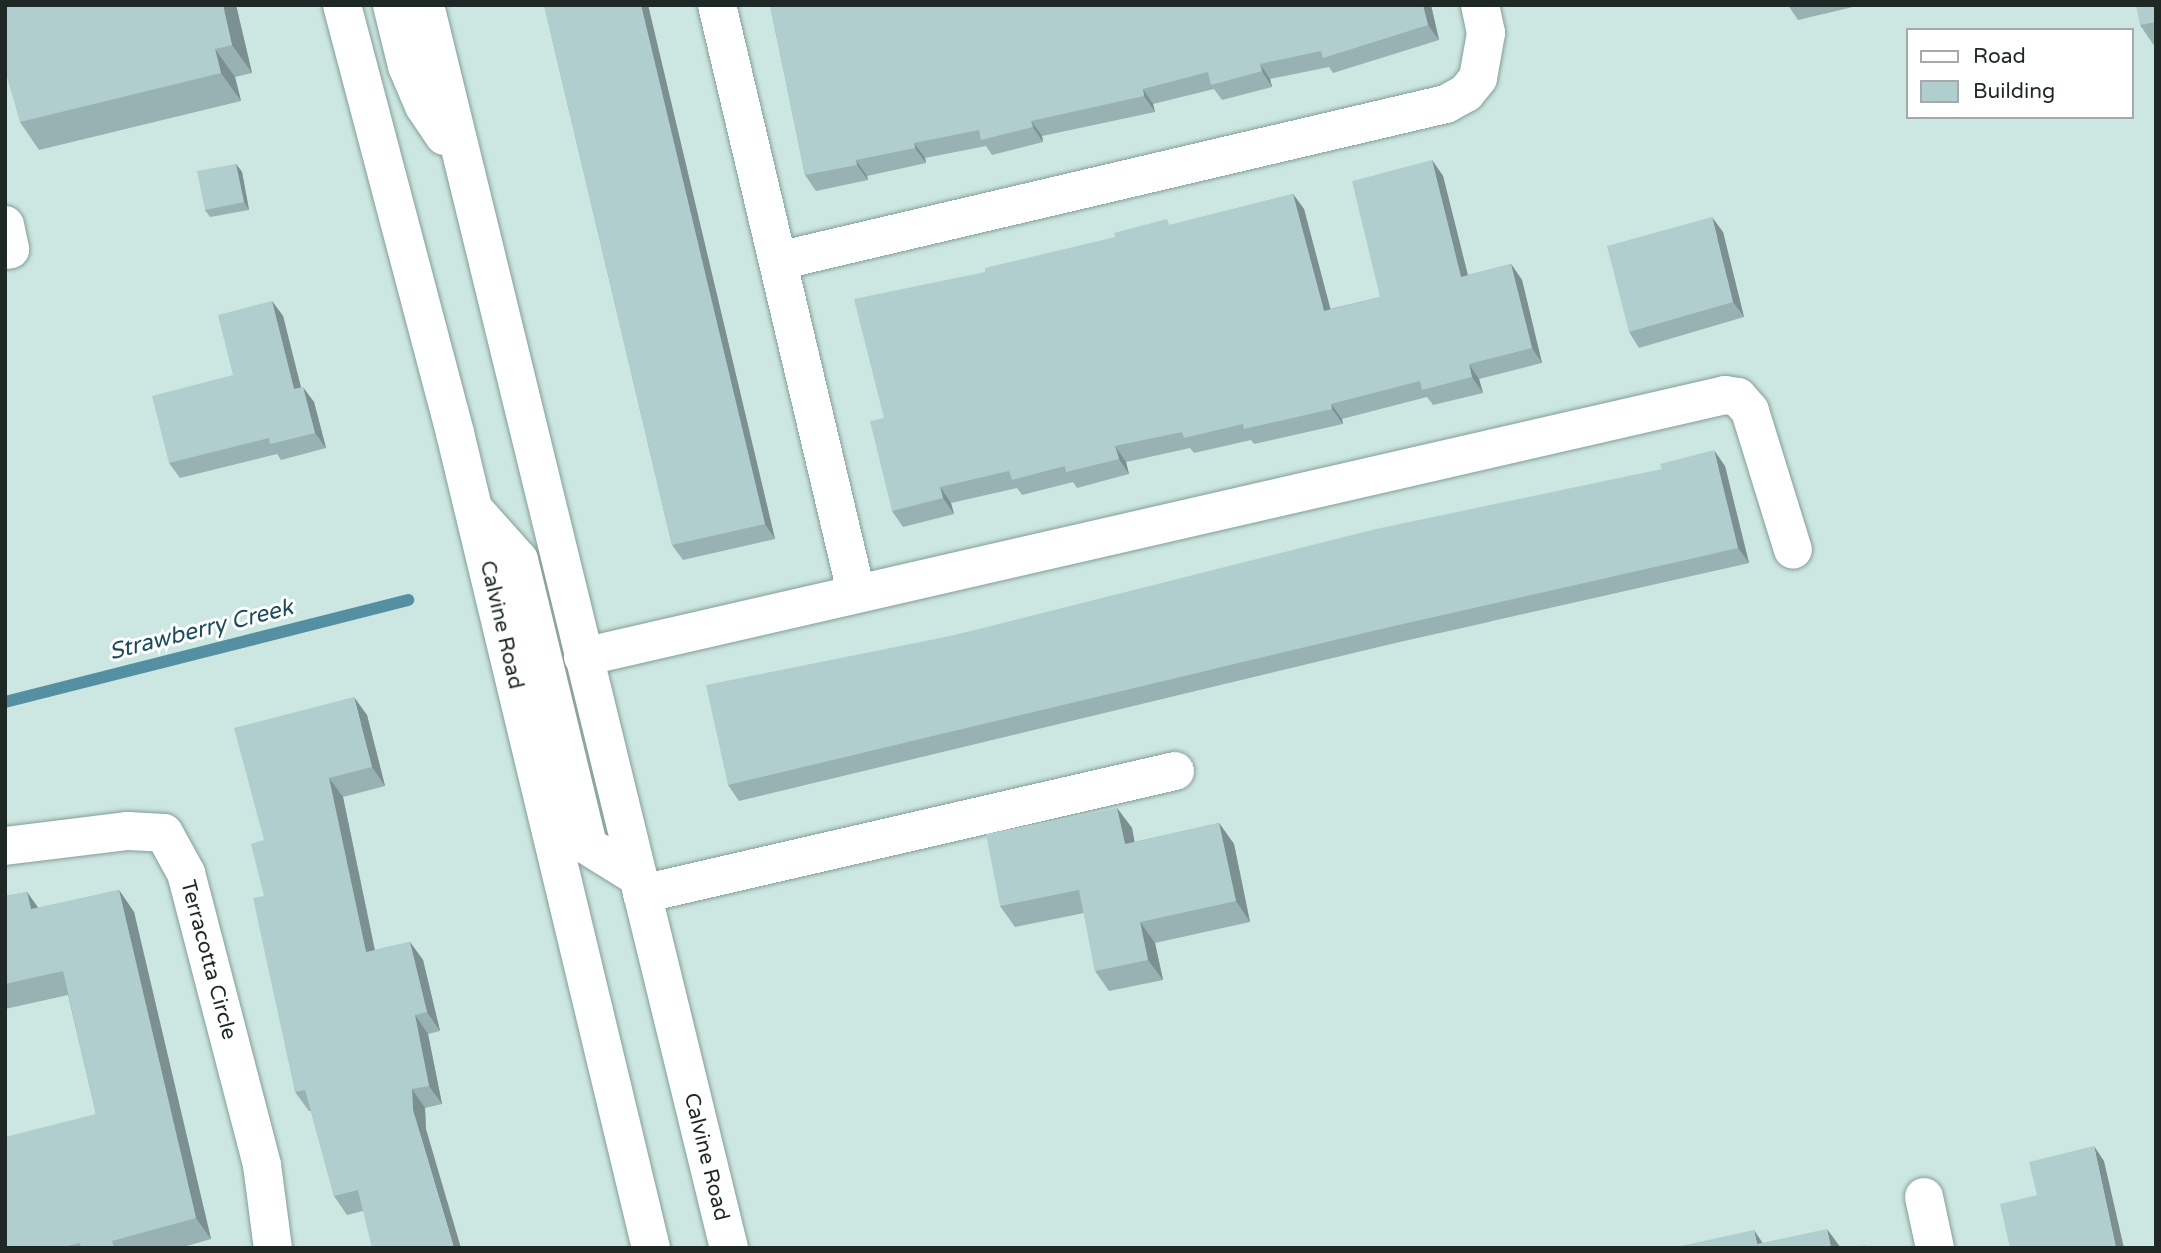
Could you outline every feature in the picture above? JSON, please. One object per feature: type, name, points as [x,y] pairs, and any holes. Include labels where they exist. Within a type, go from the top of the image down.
[{"type":"street","name":"Calvine Road","points":[[342,5],[474,509],[651,1248]]},
{"type":"street","points":[[392,5],[407,66],[424,106],[462,164]]},
{"type":"street","name":"Calvine Road","points":[[425,5],[729,1248]]},
{"type":"street","points":[[718,5],[856,593]]},
{"type":"street","points":[[778,261],[1446,104],[1466,93],[1478,78],[1486,33],[1480,5]]},
{"type":"street","points":[[5,225],[10,248],[5,250]]},
{"type":"street","points":[[583,657],[1725,395],[1738,397],[1750,411],[1793,550]]},
{"type":"street","points":[[474,509],[519,560],[588,846],[640,886],[1175,771]]},
{"type":"street","name":"Terracotta Circle","points":[[5,846],[128,831],[164,833],[189,887],[262,1165],[273,1248]]},
{"type":"street","points":[[1924,1198],[1936,1248]]},
{"type":"building","points":[[5,5],[223,5],[232,45],[215,49],[221,73],[20,122],[5,70]]},
{"type":"building","points":[[544,5],[641,5],[765,524],[672,545]]},
{"type":"building","points":[[770,5],[1423,5],[1428,25],[1323,58],[1321,51],[1260,64],[1262,71],[1211,85],[1208,72],[1143,89],[1144,96],[1031,121],[1033,127],[981,140],[979,130],[914,143],[915,148],[856,160],[857,165],[805,175]]},
{"type":"building","points":[[2136,5],[2156,5],[2156,22],[2140,25]]},
{"type":"building","points":[[1432,160],[1461,277],[1511,264],[1532,348],[1469,364],[1472,377],[1422,390],[1420,381],[1331,404],[1332,409],[1244,429],[1243,424],[1184,438],[1182,432],[1115,446],[1119,459],[1066,472],[1065,466],[1012,480],[1009,471],[940,487],[943,498],[892,511],[870,421],[884,418],[854,299],[985,272],[985,268],[1115,237],[1114,233],[1167,219],[1169,225],[1293,194],[1324,311],[1380,297],[1352,181]]},
{"type":"building","points":[[236,164],[244,202],[205,210],[197,171]]},
{"type":"building","points":[[1712,217],[1733,302],[1629,332],[1607,246]]},
{"type":"building","points":[[272,301],[294,389],[303,387],[315,433],[270,444],[269,438],[169,463],[152,396],[233,375],[218,315]]},
{"type":"building","points":[[1714,450],[1738,548],[1381,629],[728,785],[706,685],[955,635],[1376,529],[1662,469],[1660,464]]},
{"type":"building","points":[[354,697],[372,767],[329,778],[366,952],[410,942],[427,1012],[415,1015],[429,1086],[412,1089],[413,1110],[454,1248],[372,1248],[358,1190],[334,1196],[305,1090],[295,1092],[253,898],[264,896],[251,844],[264,840],[234,728]]},
{"type":"building","points":[[1117,808],[1125,844],[1219,823],[1236,901],[1140,922],[1148,960],[1095,971],[1079,890],[1000,906],[986,834]]},
{"type":"building","points":[[119,890],[196,1218],[112,1241],[114,1248],[81,1248],[80,1243],[59,1248],[5,1248],[5,1137],[96,1114],[63,971],[5,984],[5,896],[27,892],[31,909]]},
{"type":"building","points":[[2094,1146],[2116,1248],[2010,1248],[2000,1204],[2037,1195],[2029,1162]]},
{"type":"building","points":[[1827,1229],[1831,1248],[1676,1247],[1754,1230],[1757,1244]]},
{"type":"waterway","name":"Strawberry Creek","points":[[5,702],[408,600]]}]
